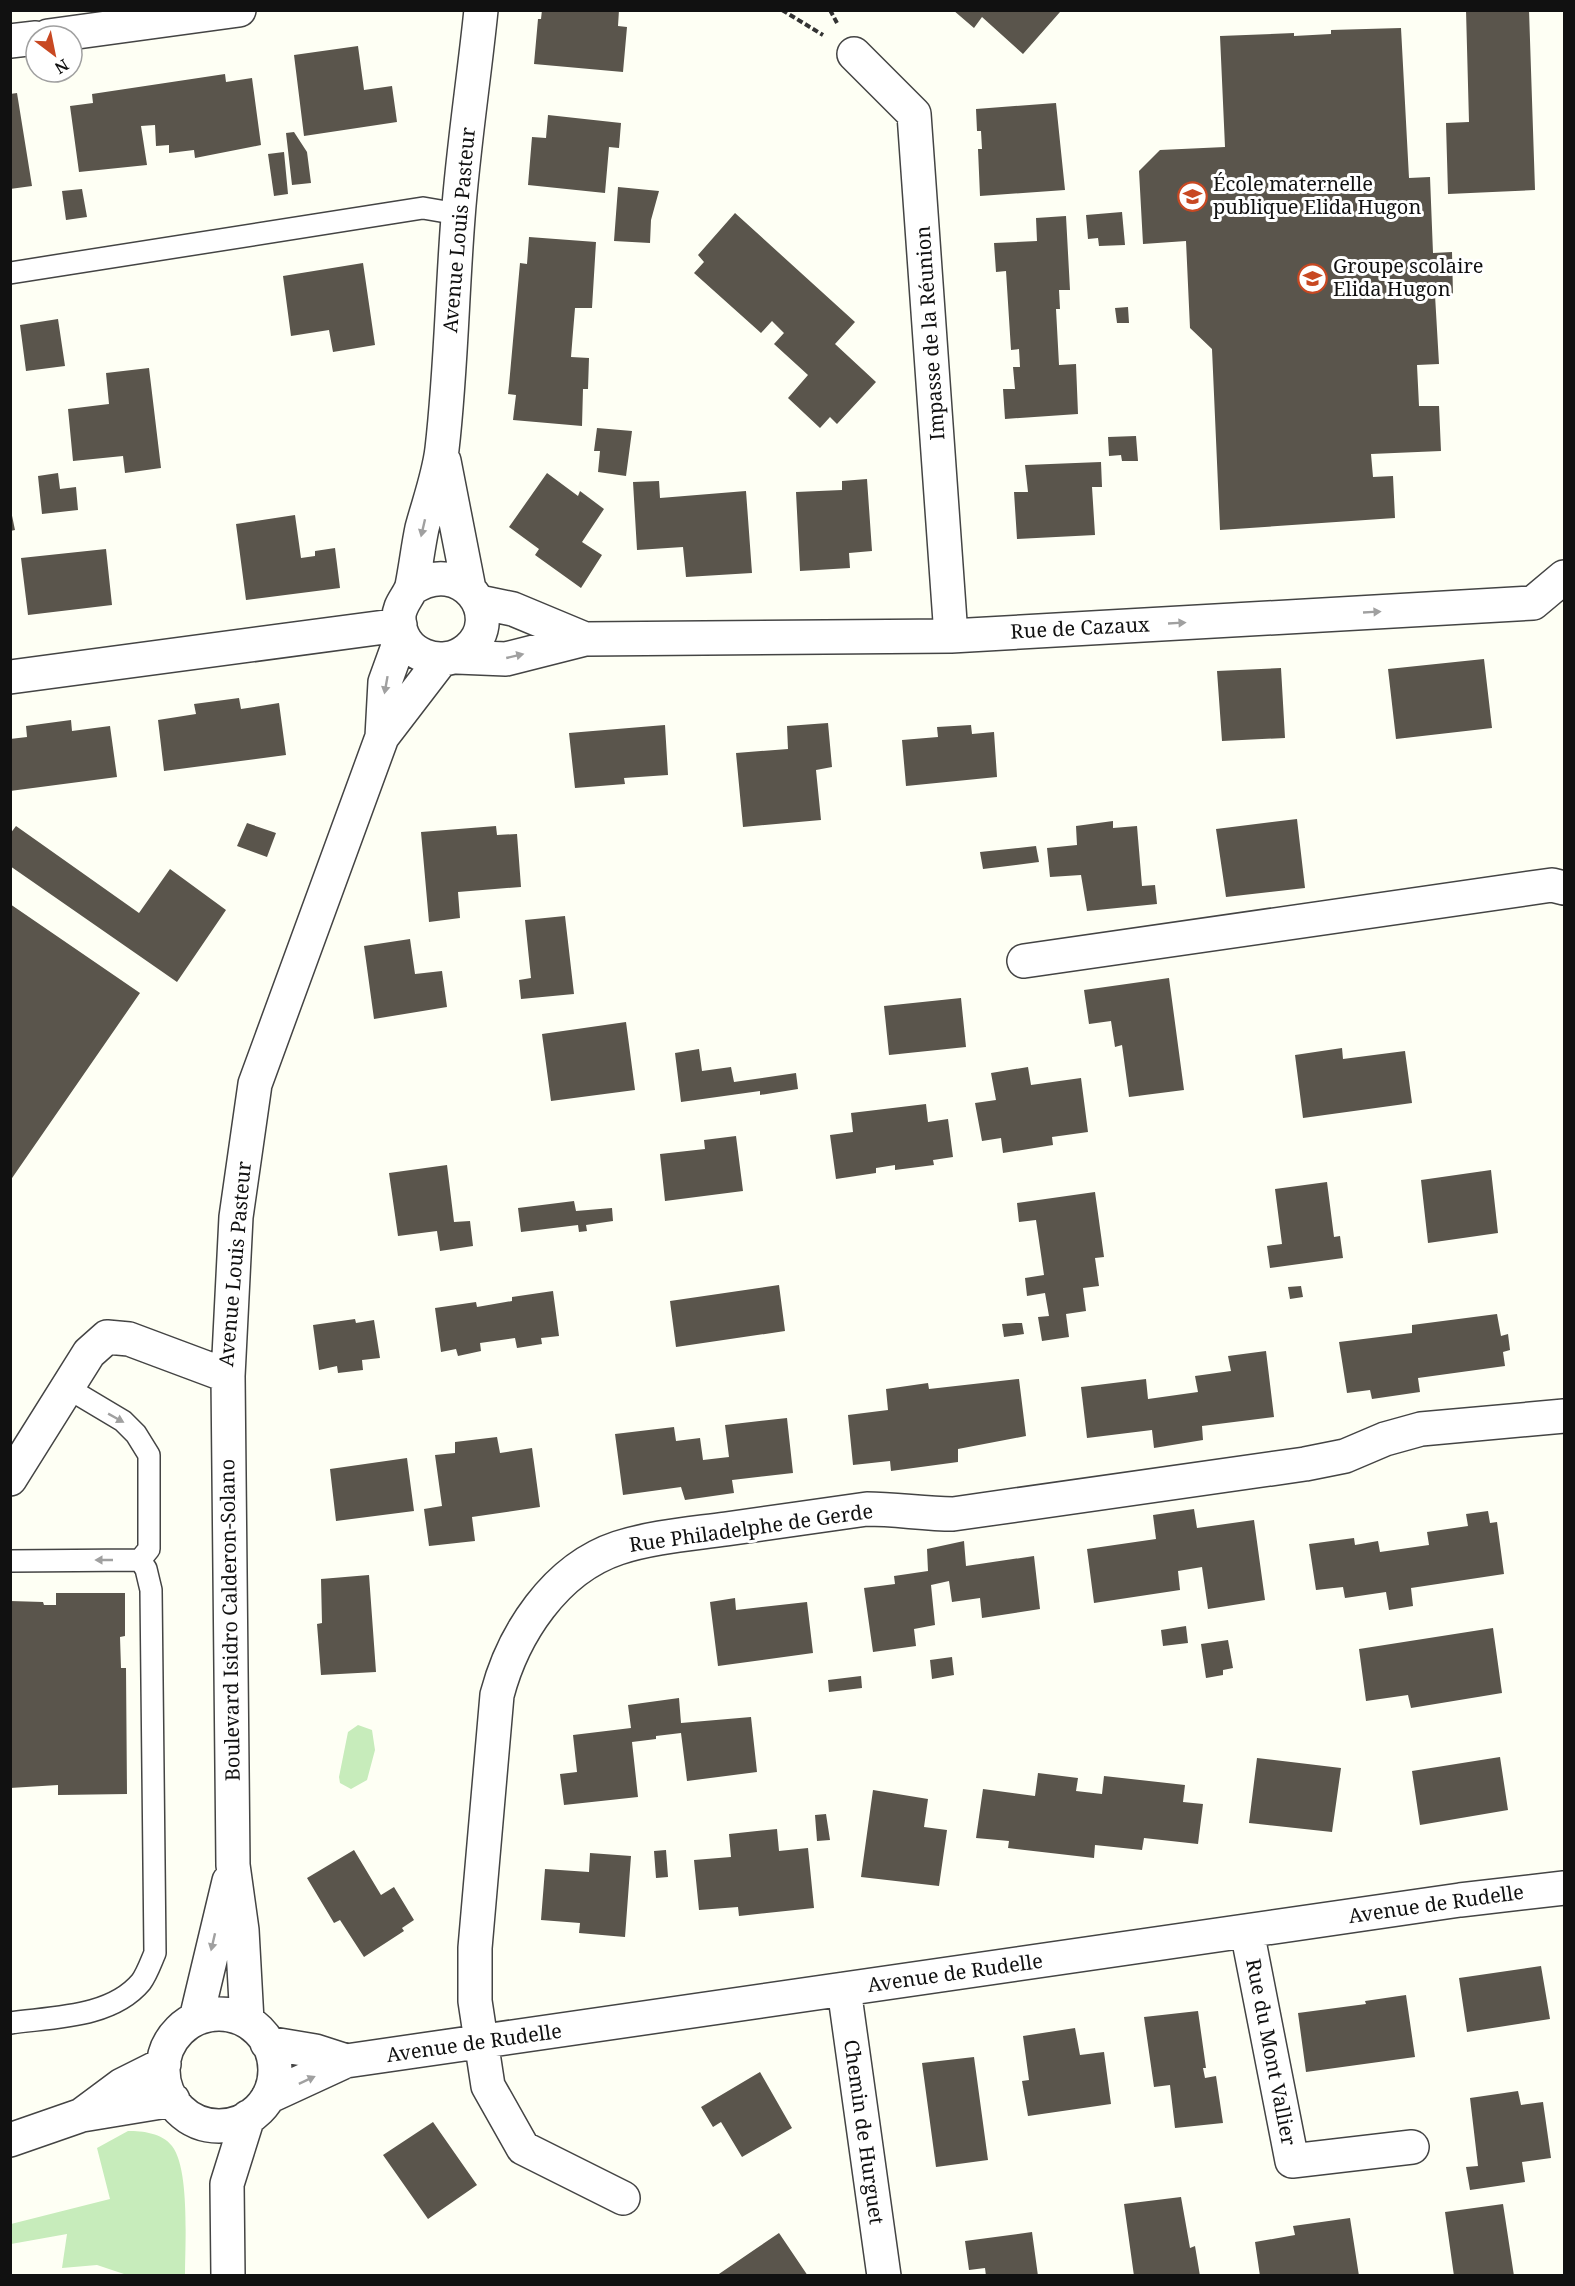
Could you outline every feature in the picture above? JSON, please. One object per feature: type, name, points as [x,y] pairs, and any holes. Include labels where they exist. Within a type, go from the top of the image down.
[{"type":"street","points":[[84,31],[239,10]]},
{"type":"street","name":"Avenue Louis Pasteur","points":[[411,589],[422,529],[442,451],[458,214],[481,10]]},
{"type":"street","name":"Impasse de la Réunion","points":[[854,54],[914,114],[951,636]]},
{"type":"street","name":"Avenue Louis Pasteur","points":[[442,451],[474,596]]},
{"type":"street","points":[[440,577],[456,580],[474,596],[482,618],[479,634],[470,648],[449,658],[425,657],[411,648],[401,630],[402,603],[411,589],[424,580],[440,577]]},
{"type":"street","name":"Rue de Cazaux","points":[[449,658],[506,659],[585,639],[951,636],[1533,603],[1564,577]]},
{"type":"street","name":"Rue de Cazaux","points":[[474,596],[513,609],[585,639]]},
{"type":"street","points":[[10,678],[401,630]]},
{"type":"street","name":"Avenue Louis Pasteur","points":[[10,1479],[89,1353],[108,1337],[129,1339],[228,1376],[236,1217],[255,1084],[382,737],[385,682],[401,630]]},
{"type":"street","name":"Avenue Louis Pasteur","points":[[382,737],[449,658]]},
{"type":"street","points":[[1024,961],[1552,885],[1564,888]]},
{"type":"street","name":"Boulevard Isidro Calderon-Solano","points":[[228,1376],[233,1865],[257,2032]]},
{"type":"street","name":"Rue Philadelphe de Gerde","points":[[623,2198],[523,2148],[488,2086],[475,2001],[475,1948],[497,1695],[505,1667],[519,1637],[538,1610],[560,1586],[588,1563],[616,1549],[658,1538],[867,1509],[953,1514],[1305,1464],[1345,1456],[1421,1429],[1564,1416]]},
{"type":"street","name":"Boulevard Isidro Calderon-Solano","points":[[196,2019],[233,1865]]},
{"type":"street","name":"Avenue de Rudelle","points":[[258,2107],[346,2061],[1247,1931],[1564,1888]]},
{"type":"street","name":"Rue du Mont Vallier","points":[[1247,1931],[1292,2161],[1412,2147]]},
{"type":"street","name":"Chemin de Hurguet","points":[[844,1989],[884,2276]]},
{"type":"street","points":[[226,2184],[258,2107],[274,2081],[275,2063],[257,2032],[231,2015],[213,2014],[196,2019],[170,2042],[164,2064],[164,2076],[173,2100],[191,2119],[225,2126],[258,2107]]},
{"type":"street","name":"Avenue de Rudelle","points":[[257,2032],[346,2061]]},
{"type":"street","points":[[82,2115],[123,2085],[164,2064]]},
{"type":"street","points":[[10,2140],[82,2115],[173,2100]]},
{"type":"street","points":[[201,2122],[226,2184],[228,2276]]},
{"type":"lane","points":[[10,273],[423,208],[458,214]]},
{"type":"lane","points":[[66,1388],[123,1421],[136,1434],[149,1455],[151,1537],[149,1549],[140,1560]]},
{"type":"lane","points":[[10,1561],[140,1560]]},
{"type":"lane","points":[[10,2024],[93,2011],[114,2001],[141,1982],[154,1953],[150,1590],[146,1569],[140,1560]]},
{"type":"path","points":[[782,10],[854,54]]},
{"type":"green space","points":[[358,1725],[372,1730],[375,1750],[367,1780],[351,1789],[340,1783],[339,1777],[348,1732]]},
{"type":"green space","points":[[128,2131],[146,2132],[163,2138],[172,2146],[178,2157],[184,2189],[185,2275],[127,2275],[97,2265],[62,2268],[67,2234],[11,2244],[11,2224],[110,2199],[97,2148]]},
{"type":"building","points":[[542,10],[619,10],[618,26],[627,27],[623,72],[534,64],[538,19],[541,19]]},
{"type":"building","points":[[953,10],[1059,10],[1060,12],[1023,54],[982,17],[974,28]]},
{"type":"building","points":[[1466,10],[1529,10],[1535,190],[1448,194],[1446,123],[1469,122]]},
{"type":"building","points":[[1401,28],[1409,178],[1430,177],[1433,253],[1452,252],[1453,294],[1435,295],[1439,364],[1417,365],[1419,406],[1439,406],[1441,451],[1371,454],[1373,477],[1393,476],[1395,518],[1220,530],[1212,349],[1190,328],[1186,241],[1143,244],[1139,171],[1160,150],[1225,147],[1220,36],[1294,33],[1294,36],[1331,34],[1331,30]]},
{"type":"building","points":[[358,46],[364,90],[392,86],[397,122],[304,136],[294,55]]},
{"type":"building","points":[[225,74],[226,82],[252,78],[261,145],[195,158],[194,150],[169,153],[169,145],[156,146],[155,125],[141,126],[147,165],[79,172],[70,106],[93,103],[92,94]]},
{"type":"building","points":[[17,93],[32,186],[10,189],[10,94]]},
{"type":"building","points":[[1056,103],[1065,190],[980,196],[978,149],[982,149],[981,131],[977,131],[976,109]]},
{"type":"building","points":[[548,115],[621,123],[619,148],[609,147],[605,193],[528,185],[532,137],[546,138]]},
{"type":"building","points":[[294,132],[307,152],[311,183],[292,185],[286,133]]},
{"type":"building","points":[[284,152],[288,194],[274,196],[268,154]]},
{"type":"building","points":[[618,187],[659,191],[651,220],[650,243],[614,241]]},
{"type":"building","points":[[82,189],[87,217],[66,220],[62,191]]},
{"type":"building","points":[[1122,212],[1125,245],[1099,246],[1098,238],[1088,239],[1086,215]]},
{"type":"building","points":[[735,213],[855,322],[835,344],[876,382],[837,424],[830,417],[820,428],[788,398],[808,375],[774,344],[784,333],[772,321],[761,333],[694,273],[704,262],[698,255]]},
{"type":"building","points":[[1066,216],[1070,290],[1059,290],[1060,309],[1056,309],[1059,365],[1076,364],[1078,414],[1005,419],[1003,389],[1015,389],[1013,367],[1020,367],[1019,349],[1011,350],[1006,271],[996,272],[994,243],[1037,241],[1036,218]]},
{"type":"building","points":[[529,237],[596,242],[592,308],[575,308],[571,357],[589,358],[588,389],[583,389],[582,426],[513,420],[516,395],[508,394],[520,263],[527,264]]},
{"type":"building","points":[[363,263],[375,345],[333,352],[329,330],[291,336],[283,276]]},
{"type":"building","points":[[1128,307],[1129,323],[1117,323],[1115,308]]},
{"type":"building","points":[[58,319],[65,366],[26,371],[20,325]]},
{"type":"building","points":[[149,368],[161,468],[125,473],[123,456],[73,461],[68,409],[109,404],[106,373]]},
{"type":"building","points":[[597,428],[632,431],[626,476],[598,472],[600,451],[594,451]]},
{"type":"building","points":[[1136,436],[1138,461],[1122,461],[1121,455],[1109,456],[1108,437]]},
{"type":"building","points":[[1101,462],[1102,487],[1092,487],[1095,535],[1017,539],[1014,492],[1028,492],[1025,465]]},
{"type":"building","points":[[58,473],[60,489],[76,487],[78,510],[42,514],[38,476]]},
{"type":"building","points":[[547,473],[578,496],[580,491],[604,509],[582,542],[602,555],[581,588],[535,555],[539,549],[509,527]]},
{"type":"building","points":[[867,479],[872,551],[849,553],[850,568],[800,571],[796,492],[842,490],[842,481]]},
{"type":"building","points":[[659,481],[660,498],[746,491],[752,573],[686,577],[683,547],[637,550],[633,482]]},
{"type":"building","points":[[10,506],[15,530],[10,531]]},
{"type":"building","points":[[295,515],[301,558],[315,556],[315,551],[335,548],[340,588],[246,600],[236,524]]},
{"type":"building","points":[[106,549],[112,605],[28,615],[21,558]]},
{"type":"building","points":[[1484,659],[1492,728],[1396,739],[1388,669]]},
{"type":"building","points":[[1281,668],[1285,738],[1222,741],[1217,671]]},
{"type":"building","points":[[239,698],[241,709],[279,703],[286,755],[164,771],[158,720],[196,714],[194,704]]},
{"type":"building","points":[[71,720],[72,731],[110,726],[117,777],[10,791],[10,739],[27,737],[26,726]]},
{"type":"building","points":[[828,723],[832,767],[816,770],[821,820],[743,827],[736,753],[788,749],[787,726]]},
{"type":"building","points":[[665,725],[668,775],[624,778],[625,784],[575,788],[569,733]]},
{"type":"building","points":[[971,725],[972,734],[994,732],[997,777],[906,786],[902,740],[938,737],[937,727]]},
{"type":"building","points":[[1297,819],[1305,888],[1226,897],[1216,829]]},
{"type":"building","points":[[1113,821],[1113,828],[1137,826],[1142,886],[1155,885],[1157,904],[1087,911],[1081,875],[1050,877],[1047,848],[1077,845],[1076,826]]},
{"type":"building","points":[[247,823],[276,833],[267,857],[237,846]]},
{"type":"building","points":[[16,826],[139,913],[170,869],[226,910],[177,982],[10,866],[10,834]]},
{"type":"building","points":[[496,826],[497,835],[517,834],[521,887],[458,892],[460,918],[429,922],[421,832]]},
{"type":"building","points":[[1036,846],[1039,862],[983,869],[980,852]]},
{"type":"building","points":[[10,904],[140,993],[10,1181]]},
{"type":"building","points":[[565,916],[574,994],[521,999],[519,980],[531,978],[525,920]]},
{"type":"building","points":[[410,939],[415,974],[442,971],[447,1007],[374,1019],[364,946]]},
{"type":"building","points":[[1169,978],[1184,1090],[1129,1097],[1122,1045],[1115,1047],[1111,1021],[1089,1024],[1084,990]]},
{"type":"building","points":[[961,998],[966,1047],[889,1055],[884,1006]]},
{"type":"building","points":[[626,1022],[635,1090],[551,1101],[542,1034]]},
{"type":"building","points":[[1342,1048],[1343,1059],[1405,1051],[1412,1103],[1303,1118],[1295,1055]]},
{"type":"building","points":[[699,1049],[702,1071],[731,1067],[734,1082],[796,1073],[798,1089],[760,1095],[760,1091],[681,1102],[675,1053]]},
{"type":"building","points":[[1028,1067],[1031,1085],[1081,1078],[1088,1132],[1052,1137],[1053,1145],[1003,1153],[1001,1138],[982,1141],[975,1103],[996,1100],[991,1073]]},
{"type":"building","points":[[926,1104],[928,1122],[948,1119],[953,1157],[933,1160],[934,1165],[895,1170],[895,1165],[876,1168],[876,1173],[836,1179],[830,1135],[853,1132],[851,1113]]},
{"type":"building","points":[[736,1136],[743,1191],[665,1201],[660,1154],[705,1149],[704,1140]]},
{"type":"building","points":[[447,1165],[454,1222],[470,1221],[473,1246],[440,1251],[437,1231],[398,1236],[389,1173]]},
{"type":"building","points":[[1491,1170],[1498,1233],[1428,1243],[1421,1180]]},
{"type":"building","points":[[1327,1182],[1334,1237],[1340,1236],[1343,1258],[1270,1268],[1267,1246],[1282,1244],[1275,1189]]},
{"type":"building","points":[[1095,1192],[1104,1257],[1095,1258],[1099,1286],[1083,1288],[1086,1311],[1066,1314],[1069,1337],[1042,1341],[1038,1317],[1049,1316],[1045,1293],[1027,1296],[1025,1278],[1044,1275],[1036,1220],[1019,1222],[1017,1203]]},
{"type":"building","points":[[574,1201],[576,1211],[612,1208],[613,1221],[586,1225],[587,1231],[579,1232],[578,1225],[521,1232],[518,1208]]},
{"type":"building","points":[[779,1285],[785,1331],[676,1347],[670,1301]]},
{"type":"building","points":[[1301,1286],[1303,1297],[1290,1299],[1288,1287]]},
{"type":"building","points":[[553,1291],[559,1336],[541,1338],[542,1344],[517,1348],[515,1338],[480,1343],[481,1351],[458,1356],[456,1349],[441,1352],[435,1308],[476,1302],[477,1307],[512,1301],[512,1297]]},
{"type":"building","points":[[1497,1314],[1501,1336],[1508,1334],[1510,1350],[1503,1352],[1505,1366],[1418,1378],[1420,1392],[1372,1399],[1370,1390],[1347,1393],[1339,1342],[1412,1333],[1412,1325]]},
{"type":"building","points":[[355,1319],[356,1323],[374,1320],[380,1358],[362,1360],[363,1370],[338,1373],[337,1366],[319,1370],[313,1325]]},
{"type":"building","points":[[1022,1323],[1024,1334],[1004,1337],[1002,1324]]},
{"type":"building","points":[[1266,1351],[1274,1417],[1202,1426],[1203,1440],[1154,1448],[1152,1430],[1087,1438],[1081,1387],[1146,1379],[1148,1399],[1198,1392],[1195,1376],[1231,1371],[1228,1356]]},
{"type":"building","points":[[1019,1379],[1026,1436],[958,1449],[958,1462],[891,1471],[890,1461],[853,1465],[848,1415],[888,1410],[886,1389],[928,1383],[929,1389]]},
{"type":"building","points":[[787,1418],[793,1473],[732,1480],[734,1493],[685,1500],[681,1487],[623,1495],[615,1434],[674,1427],[676,1441],[700,1438],[703,1460],[729,1457],[725,1425]]},
{"type":"building","points":[[497,1437],[500,1453],[532,1448],[540,1507],[472,1517],[475,1541],[429,1546],[424,1509],[442,1506],[435,1455],[455,1453],[455,1442]]},
{"type":"building","points":[[407,1458],[414,1511],[336,1521],[330,1469]]},
{"type":"building","points":[[1194,1509],[1197,1528],[1254,1520],[1265,1600],[1208,1609],[1202,1567],[1178,1571],[1180,1590],[1094,1603],[1087,1549],[1156,1539],[1153,1515]]},
{"type":"building","points":[[1488,1511],[1490,1523],[1497,1522],[1504,1574],[1411,1588],[1413,1606],[1389,1610],[1386,1592],[1345,1598],[1343,1587],[1316,1590],[1309,1544],[1354,1538],[1355,1545],[1378,1541],[1380,1552],[1429,1545],[1427,1532],[1468,1526],[1466,1514]]},
{"type":"building","points":[[964,1541],[966,1566],[1034,1556],[1040,1609],[982,1618],[980,1598],[952,1602],[949,1581],[931,1585],[935,1625],[914,1629],[916,1646],[873,1652],[864,1588],[895,1584],[894,1576],[928,1571],[927,1549]]},
{"type":"building","points":[[369,1575],[376,1672],[321,1675],[317,1624],[322,1623],[321,1579]]},
{"type":"building","points":[[56,1593],[125,1593],[125,1636],[120,1637],[121,1668],[126,1668],[127,1794],[58,1795],[58,1785],[10,1788],[10,1601],[43,1602],[44,1605],[56,1605]]},
{"type":"building","points":[[735,1598],[736,1610],[807,1602],[813,1653],[718,1666],[710,1602]]},
{"type":"building","points":[[1186,1626],[1188,1643],[1163,1646],[1161,1630]]},
{"type":"building","points":[[1493,1628],[1502,1693],[1411,1708],[1408,1695],[1366,1701],[1359,1649]]},
{"type":"building","points":[[1228,1640],[1233,1668],[1223,1670],[1223,1675],[1206,1678],[1201,1644]]},
{"type":"building","points":[[952,1657],[954,1675],[932,1679],[930,1660]]},
{"type":"building","points":[[861,1676],[862,1688],[829,1692],[828,1680]]},
{"type":"building","points":[[679,1698],[681,1723],[751,1717],[757,1772],[687,1781],[681,1733],[656,1736],[656,1739],[632,1742],[638,1797],[564,1805],[560,1774],[577,1772],[573,1735],[631,1728],[628,1705]]},
{"type":"building","points":[[1500,1757],[1508,1810],[1420,1825],[1412,1771]]},
{"type":"building","points":[[1257,1758],[1341,1768],[1332,1832],[1249,1823]]},
{"type":"building","points":[[1038,1773],[1078,1778],[1076,1791],[1102,1794],[1104,1776],[1185,1785],[1183,1802],[1203,1804],[1198,1844],[1144,1838],[1142,1850],[1095,1845],[1094,1858],[1008,1848],[1009,1841],[976,1838],[983,1789],[1035,1796]]},
{"type":"building","points":[[873,1790],[928,1799],[924,1827],[947,1830],[939,1886],[861,1877]]},
{"type":"building","points":[[826,1814],[830,1840],[817,1841],[815,1815]]},
{"type":"building","points":[[777,1829],[779,1851],[808,1848],[814,1908],[739,1916],[738,1907],[699,1910],[694,1860],[731,1857],[729,1834]]},
{"type":"building","points":[[354,1850],[381,1895],[394,1887],[414,1920],[402,1928],[404,1931],[364,1957],[340,1920],[334,1923],[307,1878]]},
{"type":"building","points":[[666,1850],[668,1877],[656,1878],[654,1851]]},
{"type":"building","points":[[590,1853],[631,1856],[625,1937],[579,1933],[580,1923],[541,1920],[545,1869],[589,1872]]},
{"type":"building","points":[[1541,1966],[1550,2019],[1467,2032],[1459,1978]]},
{"type":"building","points":[[1406,1995],[1415,2057],[1306,2072],[1298,2013],[1366,2004],[1365,2001]]},
{"type":"building","points":[[1198,2011],[1206,2068],[1203,2068],[1205,2078],[1216,2076],[1223,2123],[1175,2128],[1170,2085],[1154,2087],[1144,2017]]},
{"type":"building","points":[[1075,2028],[1080,2055],[1104,2052],[1111,2104],[1028,2116],[1022,2081],[1029,2080],[1023,2036]]},
{"type":"building","points":[[974,2057],[988,2160],[936,2167],[922,2063]]},
{"type":"building","points":[[760,2072],[792,2128],[742,2157],[721,2122],[713,2127],[701,2107]]},
{"type":"building","points":[[1518,2091],[1521,2105],[1543,2102],[1551,2158],[1522,2162],[1525,2182],[1470,2190],[1466,2167],[1478,2166],[1470,2098]]},
{"type":"building","points":[[433,2122],[477,2185],[428,2219],[383,2155]]},
{"type":"building","points":[[1181,2197],[1190,2248],[1195,2246],[1200,2276],[1134,2276],[1124,2204]]},
{"type":"building","points":[[1503,2204],[1514,2276],[1454,2276],[1445,2212]]},
{"type":"building","points":[[1350,2218],[1359,2276],[1260,2276],[1255,2242],[1295,2235],[1293,2226]]},
{"type":"building","points":[[1032,2232],[1038,2276],[986,2276],[985,2268],[969,2270],[965,2241]]},
{"type":"building","points":[[779,2233],[808,2276],[716,2276],[754,2250]]},
{"type":"place","name":"École maternelle publique Elida Hugon","points":[[1192,196]]},
{"type":"place","name":"Groupe scolaire Elida Hugon","points":[[1312,278]]}]
